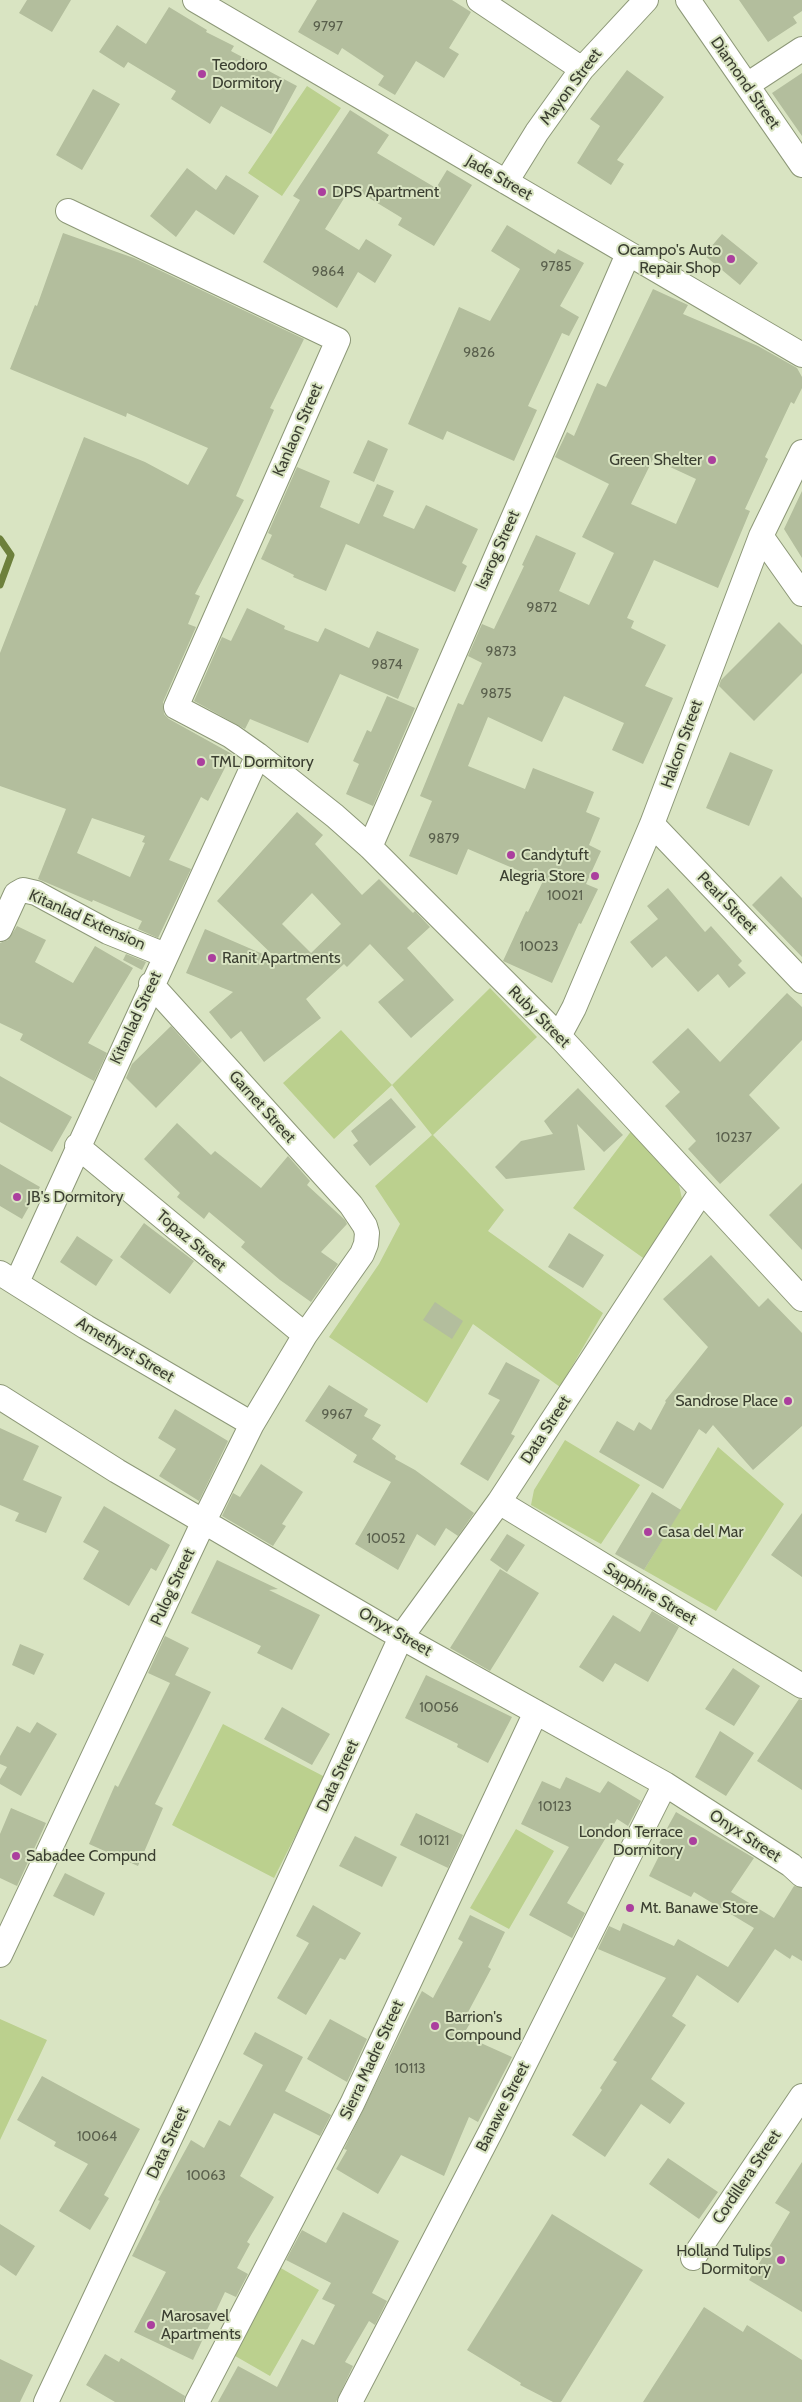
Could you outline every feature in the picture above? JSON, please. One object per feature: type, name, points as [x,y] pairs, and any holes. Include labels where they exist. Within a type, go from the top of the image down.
[{"type":"street","name":"Jade Street","points":[[195,0],[802,355]]},
{"type":"street","points":[[479,0],[582,69]]},
{"type":"street","name":"Mayon Street","points":[[506,182],[537,132],[582,69],[613,33],[646,0]]},
{"type":"street","name":"Diamond Street","points":[[688,0],[802,165]]},
{"type":"street","points":[[747,85],[802,48]]},
{"type":"street","name":"Kanlaon Street","points":[[68,211],[338,340],[176,707],[224,732],[258,755]]},
{"type":"street","name":"Isarog Street","points":[[370,847],[628,254]]},
{"type":"street","name":"Halcon Street","points":[[559,1036],[574,1008],[652,824],[762,536],[802,452]]},
{"type":"street","points":[[762,536],[802,594]]},
{"type":"street","name":"Ruby Street","points":[[258,755],[335,816],[370,847],[559,1036],[802,1299]]},
{"type":"street","name":"Kitanlad Street","points":[[8,1277],[77,1146],[258,755]]},
{"type":"street","name":"Pearl Street","points":[[652,824],[802,981]]},
{"type":"street","name":"Kitanlad Extension","points":[[0,928],[16,894],[23,890],[36,893],[108,932],[165,954]]},
{"type":"street","name":"Garnet Street","points":[[152,984],[351,1205],[365,1226],[367,1233]]},
{"type":"street","name":"Topaz Street","points":[[77,1146],[305,1335]]},
{"type":"street","name":"Data Street","points":[[46,2402],[209,2056],[401,1637],[499,1502],[702,1191]]},
{"type":"street","name":"Pulog Street","points":[[0,1955],[204,1521],[252,1424],[305,1335],[362,1254],[367,1233]]},
{"type":"street","name":"Amethyst Street","points":[[8,1277],[86,1327],[252,1424]]},
{"type":"street","name":"Onyx Street","points":[[0,1397],[117,1471],[401,1637],[666,1784],[798,1867]]},
{"type":"street","name":"Sapphire Street","points":[[499,1502],[802,1686]]},
{"type":"street","name":"Sierra Madre Street","points":[[197,2402],[352,2104],[536,1712]]},
{"type":"street","name":"Banawe Street","points":[[350,2402],[496,2121],[666,1784]]},
{"type":"street","name":"Cordillera Street","points":[[693,2258],[802,2096]]},
{"type":"green space","points":[[307,86],[341,108],[282,196],[248,173]]},
{"type":"green space","points":[[490,988],[537,1037],[433,1135],[504,1210],[488,1231],[603,1313],[560,1387],[473,1324],[427,1403],[329,1337],[379,1264],[400,1224],[375,1186],[432,1135],[392,1085]]},
{"type":"green space","points":[[341,1030],[392,1085],[334,1139],[283,1083]]},
{"type":"green space","points":[[632,1130],[679,1185],[682,1199],[646,1260],[573,1208]]},
{"type":"green space","points":[[565,1440],[640,1485],[601,1544],[531,1505],[534,1490]]},
{"type":"green space","points":[[718,1447],[784,1504],[716,1611],[644,1570]]},
{"type":"green space","points":[[223,1724],[325,1777],[274,1878],[172,1825]]},
{"type":"green space","points":[[516,1829],[554,1851],[509,1929],[470,1908]]},
{"type":"green space","points":[[0,2019],[47,2040],[0,2140]]},
{"type":"green space","points":[[279,2267],[319,2290],[270,2376],[230,2353]]},
{"type":"building","points":[[27,0],[71,0],[52,32],[19,13]]},
{"type":"building","points":[[317,0],[452,0],[471,12],[449,48],[459,54],[444,78],[416,61],[395,95],[378,85],[384,76],[342,48],[338,55],[298,32]]},
{"type":"building","points":[[739,0],[802,0],[802,11],[793,17],[797,23],[768,42]]},
{"type":"building","points":[[169,7],[207,30],[206,32],[234,46],[231,51],[297,86],[271,134],[221,106],[210,124],[171,99],[176,91],[128,62],[124,68],[99,52],[117,25],[146,44]]},
{"type":"building","points":[[627,70],[664,97],[617,160],[624,164],[611,185],[577,163],[600,126],[590,119]]},
{"type":"building","points":[[802,73],[802,136],[772,93]]},
{"type":"building","points":[[93,89],[120,104],[82,170],[56,155]]},
{"type":"building","points":[[350,110],[389,135],[377,153],[436,188],[447,170],[472,185],[434,246],[398,225],[402,218],[351,187],[325,229],[359,250],[366,239],[392,255],[375,283],[358,272],[337,308],[263,262],[300,200],[293,196]]},
{"type":"building","points":[[187,168],[216,190],[226,175],[259,196],[234,235],[196,210],[176,237],[150,216]]},
{"type":"building","points":[[507,225],[555,254],[558,249],[584,263],[560,306],[579,317],[569,336],[562,333],[528,406],[537,410],[514,461],[447,431],[443,440],[408,424],[459,307],[490,321],[520,269],[491,251]]},
{"type":"building","points":[[63,233],[134,258],[304,339],[270,408],[274,410],[236,496],[244,500],[195,594],[200,596],[188,624],[196,627],[163,702],[164,714],[169,719],[232,754],[208,801],[201,797],[169,860],[191,869],[158,938],[138,929],[142,921],[38,879],[66,809],[0,786],[0,653],[84,437],[145,462],[188,485],[208,448],[127,413],[126,417],[10,369],[35,305],[37,306]],"holes":[[[92,818],[145,836],[142,842],[145,843],[130,877],[77,853]]]},
{"type":"building","name":"Ocampo's Auto Repair Shop","points":[[722,234],[758,263],[740,285],[704,255]]},
{"type":"building","points":[[653,289],[688,305],[683,314],[758,346],[797,368],[802,377],[802,388],[794,404],[791,402],[765,457],[768,459],[745,509],[750,511],[718,588],[654,560],[627,618],[634,621],[631,628],[666,645],[645,686],[673,698],[643,764],[612,750],[624,723],[564,696],[542,742],[488,717],[468,766],[525,789],[533,768],[594,792],[586,812],[600,818],[589,845],[601,851],[586,884],[598,889],[581,924],[579,923],[552,983],[503,961],[526,911],[528,912],[543,881],[468,849],[457,875],[409,856],[432,801],[420,796],[458,703],[463,705],[482,663],[468,656],[482,624],[494,629],[524,566],[522,565],[536,535],[576,553],[559,591],[589,605],[614,553],[582,537],[609,484],[555,457],[567,432],[574,436],[597,383],[606,387]],"holes":[[[653,459],[696,479],[676,524],[631,504]]]},
{"type":"building","points":[[368,440],[388,449],[374,482],[353,473]]},
{"type":"building","points":[[297,467],[330,481],[320,507],[359,524],[377,484],[394,491],[383,516],[414,529],[426,505],[478,529],[462,563],[467,566],[455,592],[346,544],[326,591],[293,577],[294,575],[261,559],[272,535],[268,533]]},
{"type":"building","points":[[802,491],[802,558],[784,529]]},
{"type":"building","points":[[247,608],[285,626],[284,629],[318,642],[325,628],[369,648],[377,631],[419,649],[398,699],[340,674],[308,743],[250,719],[245,729],[194,701],[222,637],[231,641]]},
{"type":"building","points":[[779,622],[802,645],[802,673],[754,721],[719,686],[721,680]]},
{"type":"building","points":[[387,696],[415,708],[373,806],[346,794],[359,764],[353,761],[367,730],[371,732]]},
{"type":"building","points":[[730,752],[773,770],[749,826],[706,808]]},
{"type":"building","points":[[297,812],[323,835],[315,844],[362,895],[379,879],[430,927],[407,948],[454,1000],[411,1038],[378,1002],[404,980],[370,944],[347,967],[344,964],[306,999],[321,1018],[264,1062],[241,1031],[231,1039],[209,1012],[233,992],[186,973],[205,929],[279,961],[217,901]],"holes":[[[312,893],[341,924],[311,953],[282,924]]]},
{"type":"building","points":[[781,876],[802,898],[802,957],[752,905]]},
{"type":"building","points":[[668,888],[705,932],[711,926],[742,961],[738,965],[746,973],[729,988],[718,974],[698,992],[666,956],[652,968],[630,942],[658,919],[647,906]]},
{"type":"building","points":[[17,926],[46,940],[35,962],[73,983],[95,946],[133,968],[88,1043],[107,1053],[94,1081],[20,1040],[23,1034],[0,1023],[0,943],[8,940]]},
{"type":"building","points":[[126,954],[146,962],[142,970],[123,960]]},
{"type":"building","points":[[787,993],[802,1007],[802,1040],[749,1095],[780,1128],[720,1184],[688,1149],[696,1141],[665,1106],[680,1092],[652,1062],[688,1028],[720,1062]]},
{"type":"building","points":[[171,1026],[202,1061],[156,1108],[126,1078],[132,1064]]},
{"type":"building","points":[[0,1076],[72,1117],[52,1152],[0,1122]]},
{"type":"building","points":[[578,1088],[623,1135],[604,1152],[577,1124],[585,1170],[506,1179],[495,1167],[521,1141],[553,1134],[544,1121]]},
{"type":"building","points":[[391,1098],[416,1127],[370,1166],[353,1145],[358,1141],[351,1131]]},
{"type":"building","points":[[177,1123],[211,1155],[215,1151],[261,1188],[288,1156],[310,1181],[307,1185],[345,1220],[347,1224],[321,1252],[338,1264],[311,1302],[280,1280],[241,1247],[245,1242],[209,1212],[204,1219],[177,1197],[180,1193],[144,1159]]},
{"type":"building","name":"JB's Dormitory","points":[[0,1164],[40,1187],[22,1219],[0,1206]]},
{"type":"building","points":[[802,1183],[802,1250],[769,1215]]},
{"type":"building","points":[[144,1223],[194,1261],[170,1294],[120,1257]]},
{"type":"building","points":[[569,1233],[604,1255],[583,1288],[548,1267]]},
{"type":"building","points":[[77,1236],[113,1260],[96,1286],[60,1262]]},
{"type":"building","points":[[711,1255],[759,1307],[768,1298],[802,1333],[802,1426],[753,1470],[713,1425],[706,1434],[699,1429],[663,1489],[599,1452],[617,1421],[634,1431],[639,1422],[651,1430],[665,1401],[708,1347],[663,1299]]},
{"type":"building","points":[[435,1302],[463,1321],[452,1339],[423,1320]]},
{"type":"building","points":[[506,1362],[540,1380],[511,1434],[515,1436],[488,1481],[460,1464],[500,1400],[488,1394]]},
{"type":"building","points":[[329,1385],[368,1409],[364,1416],[381,1425],[372,1439],[396,1456],[395,1459],[415,1470],[474,1513],[458,1536],[446,1528],[435,1546],[417,1534],[398,1570],[355,1544],[391,1482],[353,1462],[357,1455],[305,1421]]},
{"type":"building","points":[[175,1409],[228,1441],[199,1501],[159,1476],[176,1449],[158,1438]]},
{"type":"building","points":[[0,1428],[39,1446],[23,1480],[62,1497],[46,1533],[15,1521],[19,1513],[0,1505]]},
{"type":"building","points":[[261,1464],[303,1492],[282,1524],[286,1526],[273,1546],[222,1516],[233,1493],[240,1497]]},
{"type":"building","name":"Casa del Mar","points":[[652,1492],[681,1510],[644,1570],[615,1554]]},
{"type":"building","points":[[104,1506],[170,1545],[156,1571],[151,1568],[129,1606],[83,1579],[99,1551],[83,1542]]},
{"type":"building","points":[[802,1513],[802,1577],[771,1555]]},
{"type":"building","points":[[507,1534],[525,1545],[507,1572],[490,1560]]},
{"type":"building","points":[[217,1560],[278,1589],[269,1590],[320,1615],[292,1670],[257,1653],[261,1646],[191,1613]]},
{"type":"building","points":[[500,1569],[539,1593],[490,1671],[450,1648]]},
{"type":"building","points":[[652,1611],[679,1627],[648,1682],[615,1663],[603,1682],[579,1667],[613,1615],[640,1632]]},
{"type":"building","points":[[165,1636],[189,1648],[175,1675],[211,1692],[155,1804],[163,1808],[138,1866],[89,1844],[115,1785],[118,1787],[170,1683],[148,1673]]},
{"type":"building","points":[[20,1644],[44,1654],[34,1675],[12,1665]]},
{"type":"building","points":[[733,1668],[760,1686],[734,1726],[705,1709]]},
{"type":"building","points":[[426,1675],[512,1717],[488,1763],[457,1747],[458,1744],[405,1718]]},
{"type":"building","points":[[799,1699],[802,1700],[802,1790],[757,1761]]},
{"type":"building","points":[[282,1707],[330,1734],[312,1765],[264,1739]]},
{"type":"building","points":[[37,1722],[57,1734],[21,1796],[0,1784],[0,1779],[7,1767],[0,1764],[0,1756],[17,1726],[30,1733]]},
{"type":"building","points":[[720,1731],[754,1753],[726,1796],[695,1777]]},
{"type":"building","points":[[566,1777],[600,1793],[608,1781],[641,1801],[628,1826],[617,1819],[567,1903],[585,1913],[572,1938],[529,1915],[569,1847],[521,1824],[542,1781],[560,1789]]},
{"type":"building","name":"Sabadee Compund","points":[[11,1808],[46,1823],[17,1886],[0,1878],[0,1834]]},
{"type":"building","points":[[676,1812],[754,1858],[731,1892],[774,1918],[794,1886],[802,1888],[802,1961],[792,1955],[790,1959],[775,1949],[738,2003],[697,1975],[672,2016],[686,2025],[651,2079],[685,2103],[670,2124],[641,2104],[605,2157],[572,2135],[602,2090],[600,2088],[617,2062],[613,2060],[666,1978],[598,1949],[609,1926],[620,1931],[623,1923],[674,1946],[678,1939],[728,1967],[754,1928],[694,1892],[691,1897],[649,1876],[664,1846],[659,1843]]},
{"type":"building","points":[[416,1813],[463,1835],[448,1868],[400,1845]]},
{"type":"building","points":[[355,1836],[397,1857],[382,1887],[339,1866]]},
{"type":"building","points":[[65,1873],[105,1893],[94,1916],[53,1896]]},
{"type":"building","points":[[313,1905],[361,1933],[345,1960],[340,1958],[306,2015],[277,1998],[309,1943],[296,1936]]},
{"type":"building","points":[[470,1915],[505,1932],[488,1967],[491,1969],[466,2016],[472,2020],[463,2035],[512,2057],[478,2122],[469,2117],[444,2176],[401,2155],[378,2194],[336,2169],[347,2150],[344,2149],[422,1991],[433,1998],[463,1942],[458,1939]]},
{"type":"building","points":[[330,2019],[367,2039],[347,2082],[307,2059]]},
{"type":"building","points":[[255,2032],[303,2057],[285,2091],[331,2115],[320,2136],[274,2113],[240,2176],[274,2197],[247,2242],[250,2244],[237,2268],[248,2274],[236,2297],[225,2292],[193,2360],[134,2332],[166,2272],[132,2256],[160,2201],[158,2200],[191,2140],[204,2148],[219,2120],[230,2126],[263,2065],[243,2054]]},
{"type":"building","points":[[42,2076],[140,2129],[104,2195],[109,2198],[90,2230],[59,2211],[88,2164],[54,2146],[56,2142],[17,2120]]},
{"type":"building","points":[[668,2158],[718,2192],[699,2219],[649,2184]]},
{"type":"building","name":"Holland Tulips Dormitory","points":[[802,2162],[802,2312],[749,2280],[790,2212],[775,2203]]},
{"type":"building","points":[[343,2212],[399,2241],[372,2293],[387,2301],[375,2325],[369,2321],[345,2362],[353,2366],[336,2402],[218,2402],[238,2366],[277,2387],[302,2339],[314,2345],[335,2305],[322,2299],[331,2283],[286,2260],[302,2230],[326,2243]]},
{"type":"building","points":[[552,2214],[643,2270],[561,2402],[553,2402],[520,2385],[521,2383],[467,2350]]},
{"type":"building","points":[[0,2224],[35,2246],[16,2276],[0,2265]]},
{"type":"building","points":[[704,2307],[743,2332],[747,2325],[802,2360],[802,2402],[643,2402]]},
{"type":"building","points":[[105,2354],[119,2362],[121,2358],[185,2396],[183,2402],[115,2402],[86,2385]]},
{"type":"building","points":[[0,2359],[33,2375],[20,2402],[0,2402]]},
{"type":"waterway","points":[[0,539],[11,555],[0,585]]},
{"type":"place","name":"Teodoro Dormitory","points":[[202,74]]},
{"type":"place","name":"DPS Apartment","points":[[322,192]]},
{"type":"place","name":"Ocampo's Auto Repair Shop","points":[[731,259]]},
{"type":"place","name":"Green Shelter","points":[[712,460]]},
{"type":"place","name":"TML Dormitory","points":[[201,762]]},
{"type":"place","name":"Candytuft","points":[[511,855]]},
{"type":"place","name":"Alegria Store","points":[[595,876]]},
{"type":"place","name":"Ranit Apartments","points":[[212,958]]},
{"type":"place","name":"JB's Dormitory","points":[[17,1197]]},
{"type":"place","name":"Sandrose Place","points":[[788,1401]]},
{"type":"place","name":"Casa del Mar","points":[[648,1532]]},
{"type":"place","name":"London Terrace Dormitory","points":[[693,1841]]},
{"type":"place","name":"Sabadee Compund","points":[[16,1856]]},
{"type":"place","name":"Mt. Banawe Store","points":[[630,1908]]},
{"type":"place","name":"Barrion's Compound","points":[[435,2026]]},
{"type":"place","name":"Holland Tulips Dormitory","points":[[781,2260]]},
{"type":"place","name":"Marosavel Apartments","points":[[151,2325]]}]
